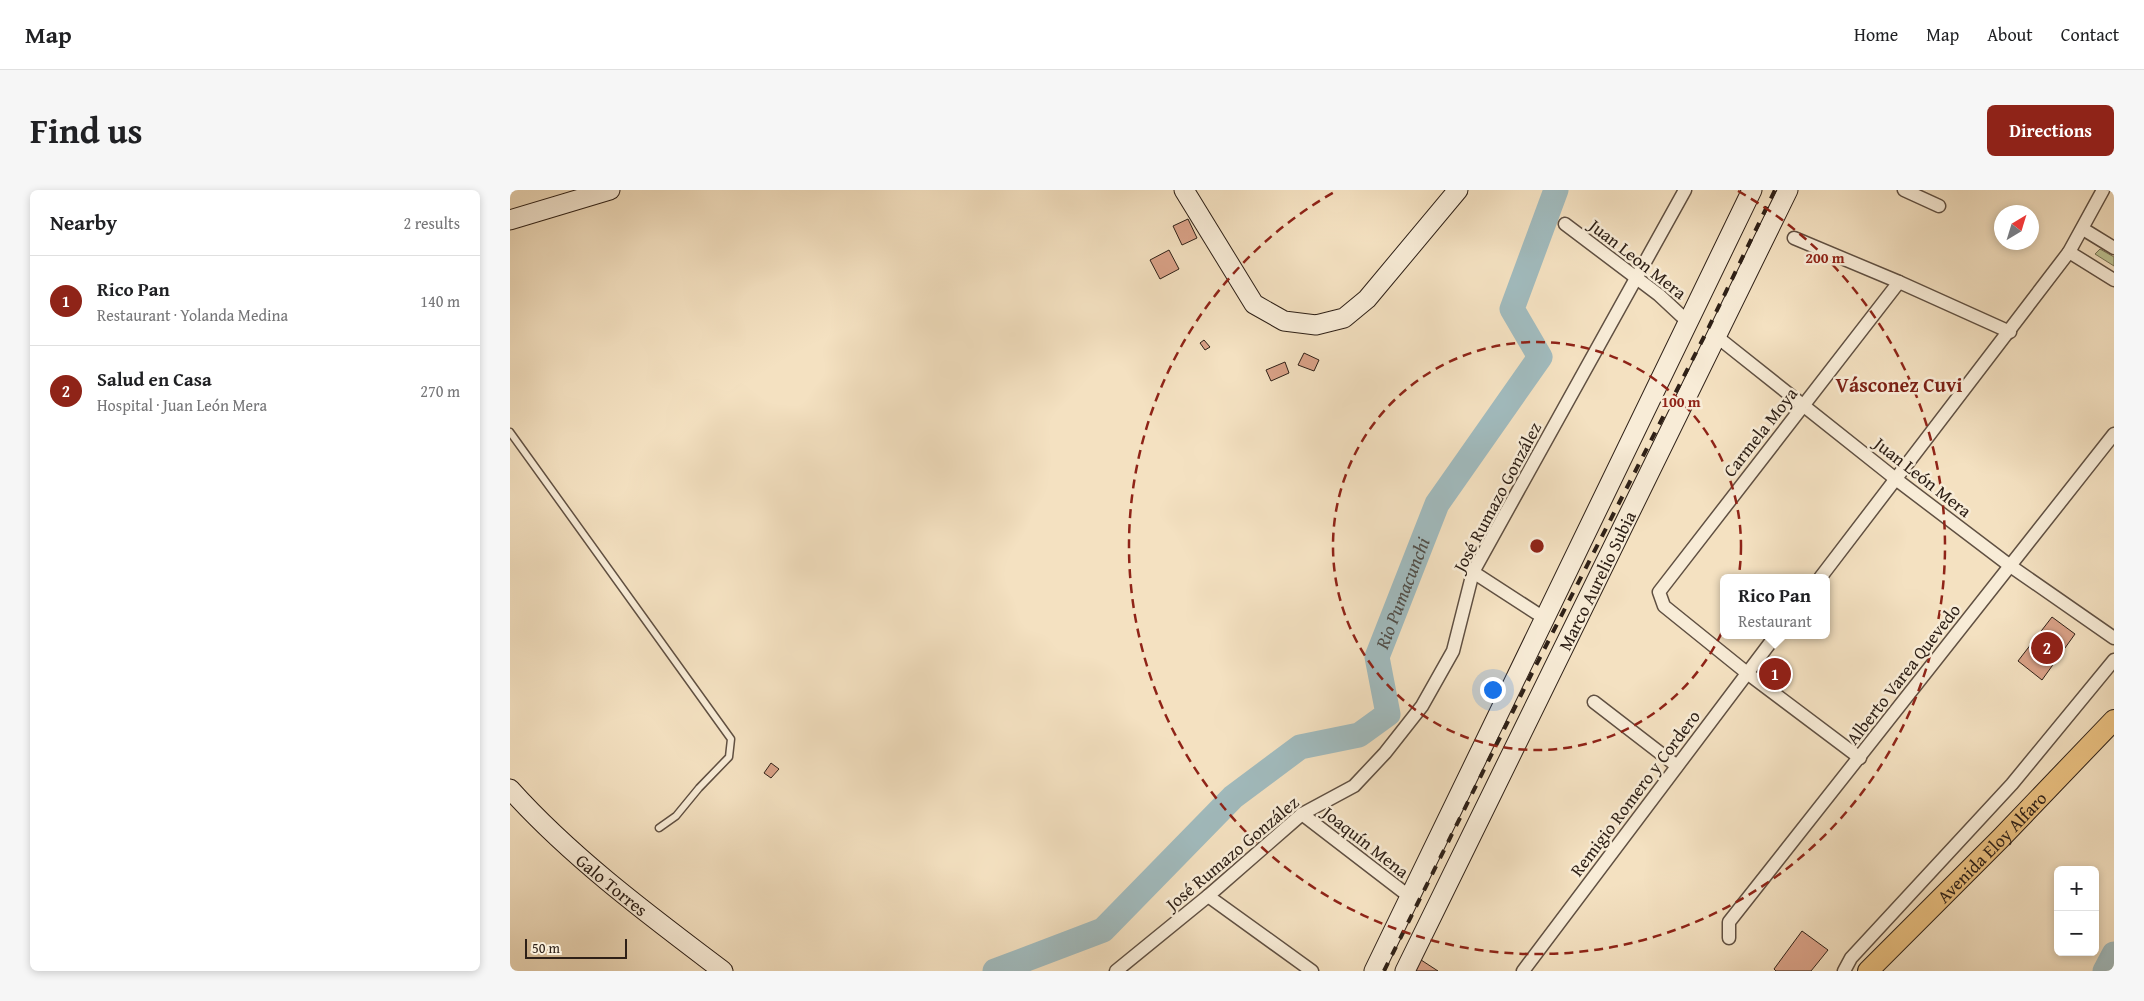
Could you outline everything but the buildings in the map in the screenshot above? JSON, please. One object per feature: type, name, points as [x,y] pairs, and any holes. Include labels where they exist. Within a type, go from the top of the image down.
[{"type":"main road","points":[[510,220],[587,193],[610,190]]},
{"type":"main road","points":[[1184,190],[1254,304],[1284,321],[1316,325],[1344,318],[1367,299],[1458,190]]},
{"type":"main road","name":"Marco Aurelio Subia","points":[[1374,971],[1752,190]]},
{"type":"main road","name":"Marco Aurelio Subia","points":[[1406,971],[1788,190]]},
{"type":"main road","name":"Avenida Eloy Alfaro","points":[[1868,971],[2001,838],[2114,720]]},
{"type":"main road","name":"Galo Torres","points":[[510,789],[565,844],[679,938],[723,971]]},
{"type":"street","name":"José Rumazo González","points":[[1116,971],[1208,896],[1302,814],[1354,786],[1385,753],[1422,706],[1453,651],[1473,572],[1685,190]]},
{"type":"street","points":[[1904,190],[1939,206]]},
{"type":"street","points":[[1823,574],[1897,480],[2069,252],[2103,190]]},
{"type":"street","name":"Juan Leon Mera","points":[[1565,224],[1659,295],[1688,322]]},
{"type":"street","points":[[2083,229],[2114,248]]},
{"type":"street","points":[[1794,238],[1899,282],[2010,332]]},
{"type":"street","points":[[2069,252],[2114,280]]},
{"type":"street","name":"Carmela Moya","points":[[1747,673],[1664,606],[1659,592],[1899,282]]},
{"type":"street","name":"Juan León Mera","points":[[1716,336],[1897,480],[2009,565],[2114,638]]},
{"type":"street","name":"Alberto Varea Quevedo","points":[[1730,938],[1729,922],[2114,434]]},
{"type":"street","points":[[1473,572],[1544,618]]},
{"type":"street","name":"Remigio Romero y Cordero","points":[[1523,971],[1773,639]]},
{"type":"street","points":[[1844,971],[1851,958],[2012,784],[2114,660]]},
{"type":"street","points":[[1747,673],[1860,758]]},
{"type":"street","points":[[1594,702],[1677,766]]},
{"type":"street","name":"Joaquín Mena","points":[[1302,814],[1410,898]]},
{"type":"street","points":[[1208,896],[1312,971]]},
{"type":"lane","points":[[510,432],[731,739],[729,757],[699,788],[676,816],[659,828]]},
{"type":"green space","points":[[2100,249],[2114,257],[2114,266],[2095,254]]},
{"type":"waterway","name":"Rio Pumacunchi","points":[[995,971],[1103,930],[1233,797],[1300,747],[1359,735],[1388,714],[1377,657],[1437,504],[1540,357],[1512,309],[1556,190]]},
{"type":"waterway","points":[[2105,971],[2114,954]]},
{"type":"railway","points":[[1384,971],[1531,675],[1706,333],[1775,190]]},
{"type":"place","name":"Salud en Casa","points":[[2047,648]]},
{"type":"place","name":"Rico Pan","points":[[1775,674]]},
{"type":"district","name":"Vásconez Cuvi","points":[[1899,384]]}]
